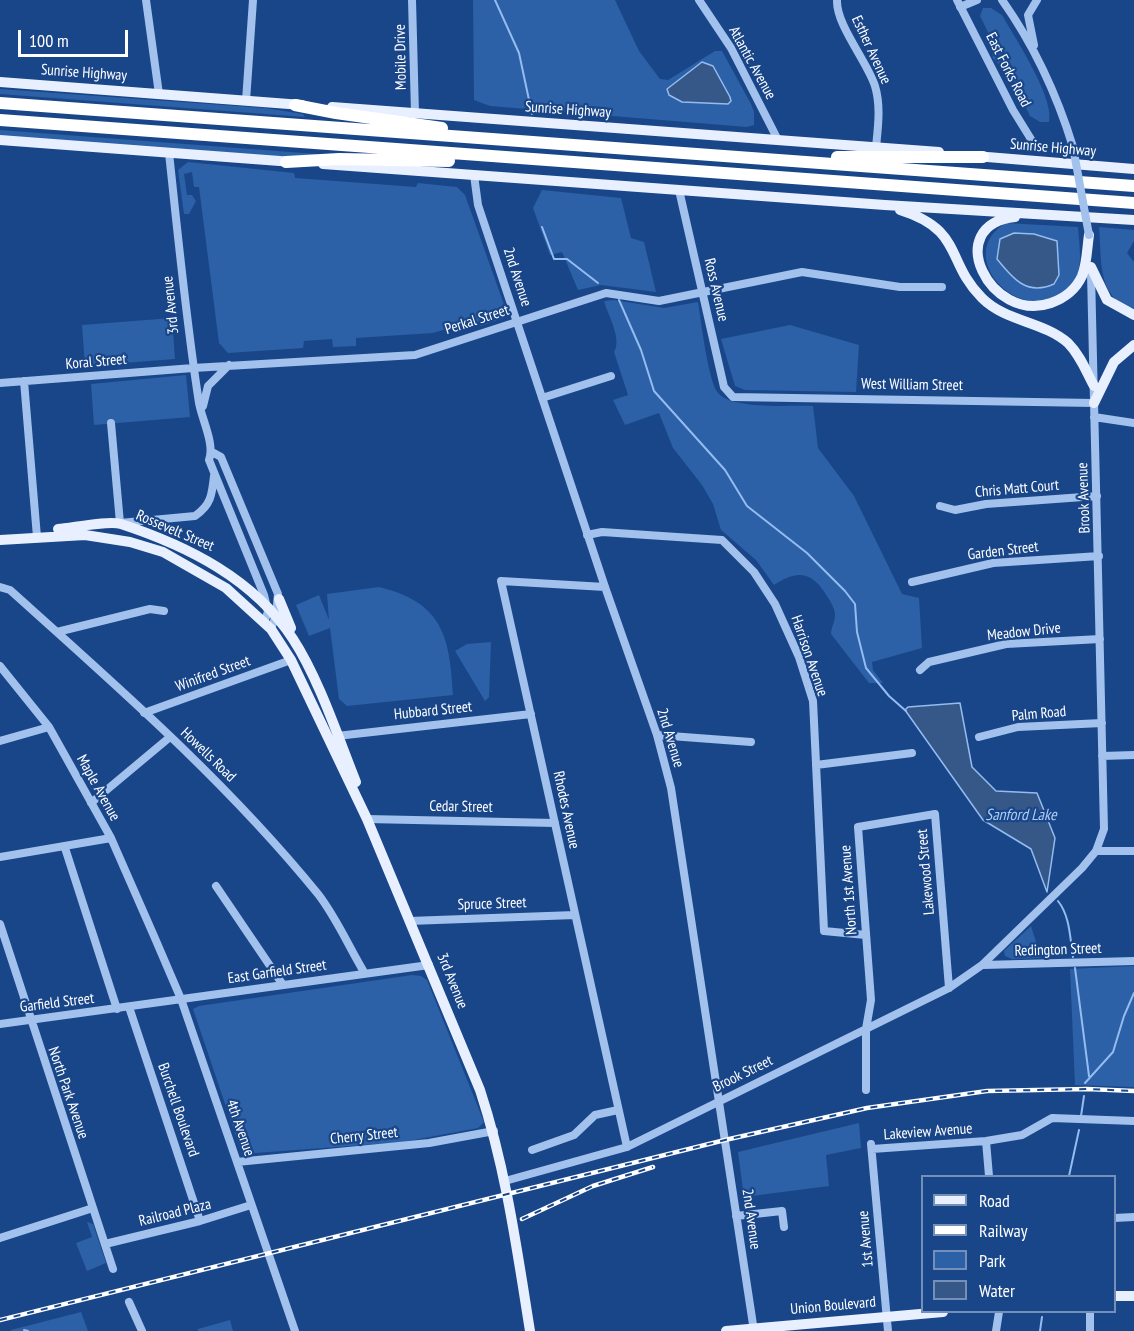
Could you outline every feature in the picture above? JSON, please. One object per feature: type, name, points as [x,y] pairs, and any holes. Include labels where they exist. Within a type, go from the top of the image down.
[{"type":"highway","points":[[0,103],[1134,186]]},
{"type":"highway","points":[[295,105],[502,140]]},
{"type":"highway","points":[[0,120],[1134,203]]},
{"type":"highway","points":[[773,160],[838,157],[983,157]]},
{"type":"highway","points":[[286,162],[339,159],[460,161],[519,158]]},
{"type":"main road","name":"Sunrise Highway","points":[[0,82],[876,147],[1134,169]]},
{"type":"main road","points":[[0,140],[885,205],[1134,220]]},
{"type":"main road","points":[[885,205],[914,214],[938,229],[951,244],[972,284],[983,298],[1004,313],[1064,340],[1077,353],[1094,386]]},
{"type":"main road","points":[[1043,213],[998,220],[990,225],[980,238],[978,251],[981,270],[993,288],[1006,298],[1021,304],[1037,306],[1065,296],[1076,286],[1082,274],[1089,235]]},
{"type":"main road","points":[[1091,267],[1104,297],[1114,306],[1134,315]]},
{"type":"main road","points":[[1094,403],[1114,362],[1134,345]]},
{"type":"main road","name":"Rossevelt Street","points":[[0,534],[37,534],[120,523],[213,564],[236,579],[276,615],[294,640],[366,807],[367,819]]},
{"type":"main road","points":[[0,540],[37,534]]},
{"type":"main road","name":"3rd Avenue","points":[[37,534],[85,535],[129,542],[163,552],[226,588],[267,626],[291,660],[367,819],[429,965],[494,1131],[505,1181],[530,1331]]},
{"type":"main road","points":[[279,599],[294,640]]},
{"type":"main road","points":[[1116,1296],[1134,1296]]},
{"type":"main road","name":"Union Boulevard","points":[[726,1331],[921,1313]]},
{"type":"street","points":[[147,0],[159,94]]},
{"type":"street","points":[[246,101],[253,0]]},
{"type":"street","name":"Mobile Drive","points":[[412,0],[415,113]]},
{"type":"street","name":"Atlantic Avenue","points":[[699,0],[731,48],[778,140]]},
{"type":"street","name":"Esther Avenue","points":[[837,0],[841,17],[876,91],[879,107],[876,147]]},
{"type":"street","name":"East Forks Road","points":[[977,0],[958,4],[1013,110],[1034,144]]},
{"type":"street","name":"Brook Avenue","points":[[982,965],[1082,868],[1096,851],[1104,829],[1099,556],[1089,235],[1073,147],[1056,98],[1039,61],[1002,0]]},
{"type":"street","points":[[1037,0],[1030,9],[1028,19],[1039,61]]},
{"type":"street","name":"3rd Avenue","points":[[169,153],[193,368],[201,416],[212,452],[209,460],[267,606]]},
{"type":"street","name":"2nd Avenue","points":[[474,175],[478,205],[587,535],[657,735],[671,788],[754,1330]]},
{"type":"street","name":"Ross Avenue","points":[[680,190],[724,387],[730,395]]},
{"type":"street","name":"Perkal Street","points":[[193,368],[414,355],[606,293],[659,301],[801,272],[900,287],[942,287]]},
{"type":"street","points":[[201,416],[208,386],[229,365]]},
{"type":"street","name":"Koral Street","points":[[0,383],[193,368]]},
{"type":"street","points":[[542,398],[611,376]]},
{"type":"street","points":[[24,381],[37,534]]},
{"type":"street","name":"West William Street","points":[[730,395],[733,397],[1094,403]]},
{"type":"street","points":[[1094,417],[1134,423]]},
{"type":"street","points":[[111,423],[120,523],[195,516],[204,510],[212,499],[214,475]]},
{"type":"street","name":"3rd Avenue","points":[[212,452],[221,457],[279,599]]},
{"type":"street","name":"Chris Matt Court","points":[[940,506],[954,510],[986,504],[1097,496]]},
{"type":"street","name":"Harrison Avenue","points":[[587,535],[602,532],[722,540],[736,551],[776,603],[799,657],[813,701],[824,932],[866,935]]},
{"type":"street","points":[[244,549],[256,543]]},
{"type":"street","name":"Garden Street","points":[[912,582],[993,563],[1099,556]]},
{"type":"street","name":"Rhodes Avenue","points":[[605,587],[501,581],[627,1147]]},
{"type":"street","name":"Howells Road","points":[[0,587],[9,590],[57,632],[210,774],[319,896],[364,972]]},
{"type":"street","points":[[267,626],[276,615],[279,599]]},
{"type":"street","points":[[267,606],[267,626]]},
{"type":"street","points":[[57,632],[150,609],[164,611]]},
{"type":"street","name":"Meadow Drive","points":[[920,670],[929,662],[1006,645],[1100,639]]},
{"type":"street","name":"Winifred Street","points":[[144,713],[291,660]]},
{"type":"street","name":"Maple Avenue","points":[[0,666],[49,727],[111,838],[154,936]]},
{"type":"street","name":"Hubbard Street","points":[[337,736],[531,714]]},
{"type":"street","name":"Palm Road","points":[[979,736],[1018,728],[1101,723]]},
{"type":"street","points":[[0,741],[49,727]]},
{"type":"street","points":[[657,735],[751,741]]},
{"type":"street","points":[[91,803],[170,737]]},
{"type":"street","points":[[816,765],[912,753]]},
{"type":"street","points":[[1102,756],[1134,755]]},
{"type":"street","name":"North 1st Avenue","points":[[866,1029],[871,1000],[858,827],[934,814]]},
{"type":"street","name":"Lakewood Street","points":[[934,814],[948,988]]},
{"type":"street","name":"Cedar Street","points":[[367,819],[555,823]]},
{"type":"street","points":[[0,857],[65,848],[111,838]]},
{"type":"street","points":[[65,848],[117,1009]]},
{"type":"street","points":[[1096,851],[1134,851]]},
{"type":"street","points":[[216,886],[283,985]]},
{"type":"street","name":"Spruce Street","points":[[409,921],[575,915]]},
{"type":"street","name":"North Park Avenue","points":[[0,924],[3,942],[114,1269]]},
{"type":"street","name":"4th Avenue","points":[[154,936],[181,999],[295,1331]]},
{"type":"street","name":"Redington Street","points":[[982,965],[1134,961]]},
{"type":"street","name":"East Garfield Street","points":[[129,1008],[364,972],[429,965]]},
{"type":"street","name":"Brook Street","points":[[505,1181],[627,1147],[948,988],[982,965]]},
{"type":"street","name":"Garfield Street","points":[[0,1024],[129,1008]]},
{"type":"street","name":"Burchell Boulevard","points":[[129,1008],[200,1221]]},
{"type":"street","points":[[866,1029],[866,1090]]},
{"type":"street","points":[[532,1149],[574,1135],[595,1115],[618,1110]]},
{"type":"street","points":[[986,1141],[1022,1135],[1053,1118],[1134,1121]]},
{"type":"street","name":"Cherry Street","points":[[237,1162],[429,1143],[494,1131]]},
{"type":"street","name":"Lakeview Avenue","points":[[871,1147],[986,1141],[989,1175]]},
{"type":"street","name":"1st Avenue","points":[[871,1147],[888,1331]]},
{"type":"street","name":"Railroad Plaza","points":[[105,1244],[200,1221],[251,1205]]},
{"type":"street","points":[[0,1238],[93,1208]]},
{"type":"street","points":[[736,1216],[782,1211],[784,1227]]},
{"type":"street","points":[[1116,1218],[1134,1218]]},
{"type":"street","points":[[129,1302],[142,1331]]},
{"type":"street","points":[[996,1331],[999,1313]]},
{"type":"street","points":[[1090,1313],[1090,1331]]},
{"type":"green space","points":[[473,0],[615,0],[639,51],[660,79],[668,80],[715,51],[722,51],[751,104],[754,112],[754,125],[747,127],[490,106],[474,100]]},
{"type":"green space","points":[[983,8],[991,8],[1002,15],[1024,53],[1046,98],[1049,122],[1040,122],[1030,116],[1011,77],[993,58],[990,36],[980,16]]},
{"type":"green space","points":[[0,89],[265,108],[303,114],[305,117],[0,94]]},
{"type":"green space","points":[[0,130],[317,154],[316,157],[287,157],[0,136]]},
{"type":"green space","points":[[188,162],[294,173],[295,178],[416,187],[418,183],[457,187],[465,195],[507,313],[504,318],[481,326],[474,321],[433,333],[356,338],[356,346],[333,347],[332,339],[304,341],[303,348],[228,353],[219,343],[199,187],[194,187],[192,172],[184,174],[187,195],[192,195],[196,201],[189,214],[184,214],[178,170]]},
{"type":"green space","points":[[542,190],[621,198],[631,238],[644,242],[656,292],[601,285],[578,290],[562,252],[550,255],[533,208]]},
{"type":"green space","points":[[1006,223],[1078,227],[1080,250],[1078,273],[1064,291],[1047,300],[1029,301],[1012,295],[998,283],[989,269],[986,252],[991,237]]},
{"type":"green space","points":[[1099,227],[1134,230],[1134,241],[1127,253],[1134,262],[1134,308],[1113,296],[1107,287],[1101,264]]},
{"type":"green space","points":[[614,300],[664,308],[698,302],[708,364],[718,393],[736,402],[749,404],[813,406],[818,448],[854,496],[902,594],[919,598],[922,648],[872,662],[873,670],[883,683],[869,683],[831,634],[835,618],[834,609],[814,580],[795,575],[774,585],[756,560],[721,530],[713,504],[702,485],[673,448],[659,413],[625,425],[613,400],[628,395],[614,352],[615,334],[604,301]]},
{"type":"green space","points":[[172,318],[175,359],[85,366],[82,325]]},
{"type":"green space","points":[[790,325],[859,345],[856,392],[745,390],[735,386],[721,339]]},
{"type":"green space","points":[[186,375],[190,417],[94,425],[91,384]]},
{"type":"green space","points":[[379,587],[417,602],[439,624],[449,655],[453,695],[347,706],[339,699],[330,628],[309,636],[296,605],[319,595],[329,620],[327,594]]},
{"type":"green space","points":[[491,642],[489,697],[485,701],[455,651],[467,644]]},
{"type":"green space","points":[[1031,926],[1041,958],[1012,959],[1005,956],[1004,951]]},
{"type":"green space","points":[[1134,966],[1134,1087],[1075,1085],[1070,969]]},
{"type":"green space","points":[[412,975],[421,976],[427,980],[484,1122],[478,1128],[403,1142],[242,1154],[193,1009],[199,1006]]},
{"type":"green space","points":[[859,1123],[861,1148],[826,1155],[829,1186],[744,1197],[738,1152]]},
{"type":"green space","points":[[87,1222],[93,1224],[106,1263],[87,1271],[76,1243],[92,1237]]},
{"type":"green space","points":[[81,1312],[88,1331],[11,1331],[11,1330]]},
{"type":"green space","points":[[230,1320],[233,1331],[198,1331],[198,1329]]},
{"type":"water","points":[[702,62],[713,66],[730,97],[731,101],[728,104],[682,102],[669,95],[667,89]]},
{"type":"water","points":[[1014,233],[1034,234],[1057,241],[1059,275],[1054,284],[1036,288],[1021,284],[997,259],[1000,239]]},
{"type":"water","name":"Sanford Lake","points":[[960,703],[972,767],[996,791],[1037,793],[1055,838],[1047,892],[1031,849],[983,820],[905,710],[908,707]]},
{"type":"waterway","points":[[495,0],[519,53],[532,114]]},
{"type":"waterway","points":[[542,227],[554,259],[567,259],[598,283]]},
{"type":"waterway","points":[[619,300],[641,350],[654,391],[725,470],[747,506],[807,553],[845,591],[855,604],[857,632],[866,668],[889,696],[906,711]]},
{"type":"waterway","points":[[1058,901],[1067,920],[1073,957]]},
{"type":"waterway","points":[[1075,968],[1089,1076]]},
{"type":"waterway","points":[[1085,1083],[1113,1052],[1134,993]]},
{"type":"waterway","points":[[1081,1116],[1084,1096]]},
{"type":"waterway","points":[[1069,1175],[1079,1130]]},
{"type":"waterway","points":[[1040,1331],[1042,1317]]},
{"type":"waterway","points":[[24,1330],[28,1331]]},
{"type":"railway","points":[[0,1320],[725,1140],[867,1108],[987,1091],[1087,1089],[1134,1091]]},
{"type":"railway","points":[[522,1219],[593,1186],[653,1167]]}]
